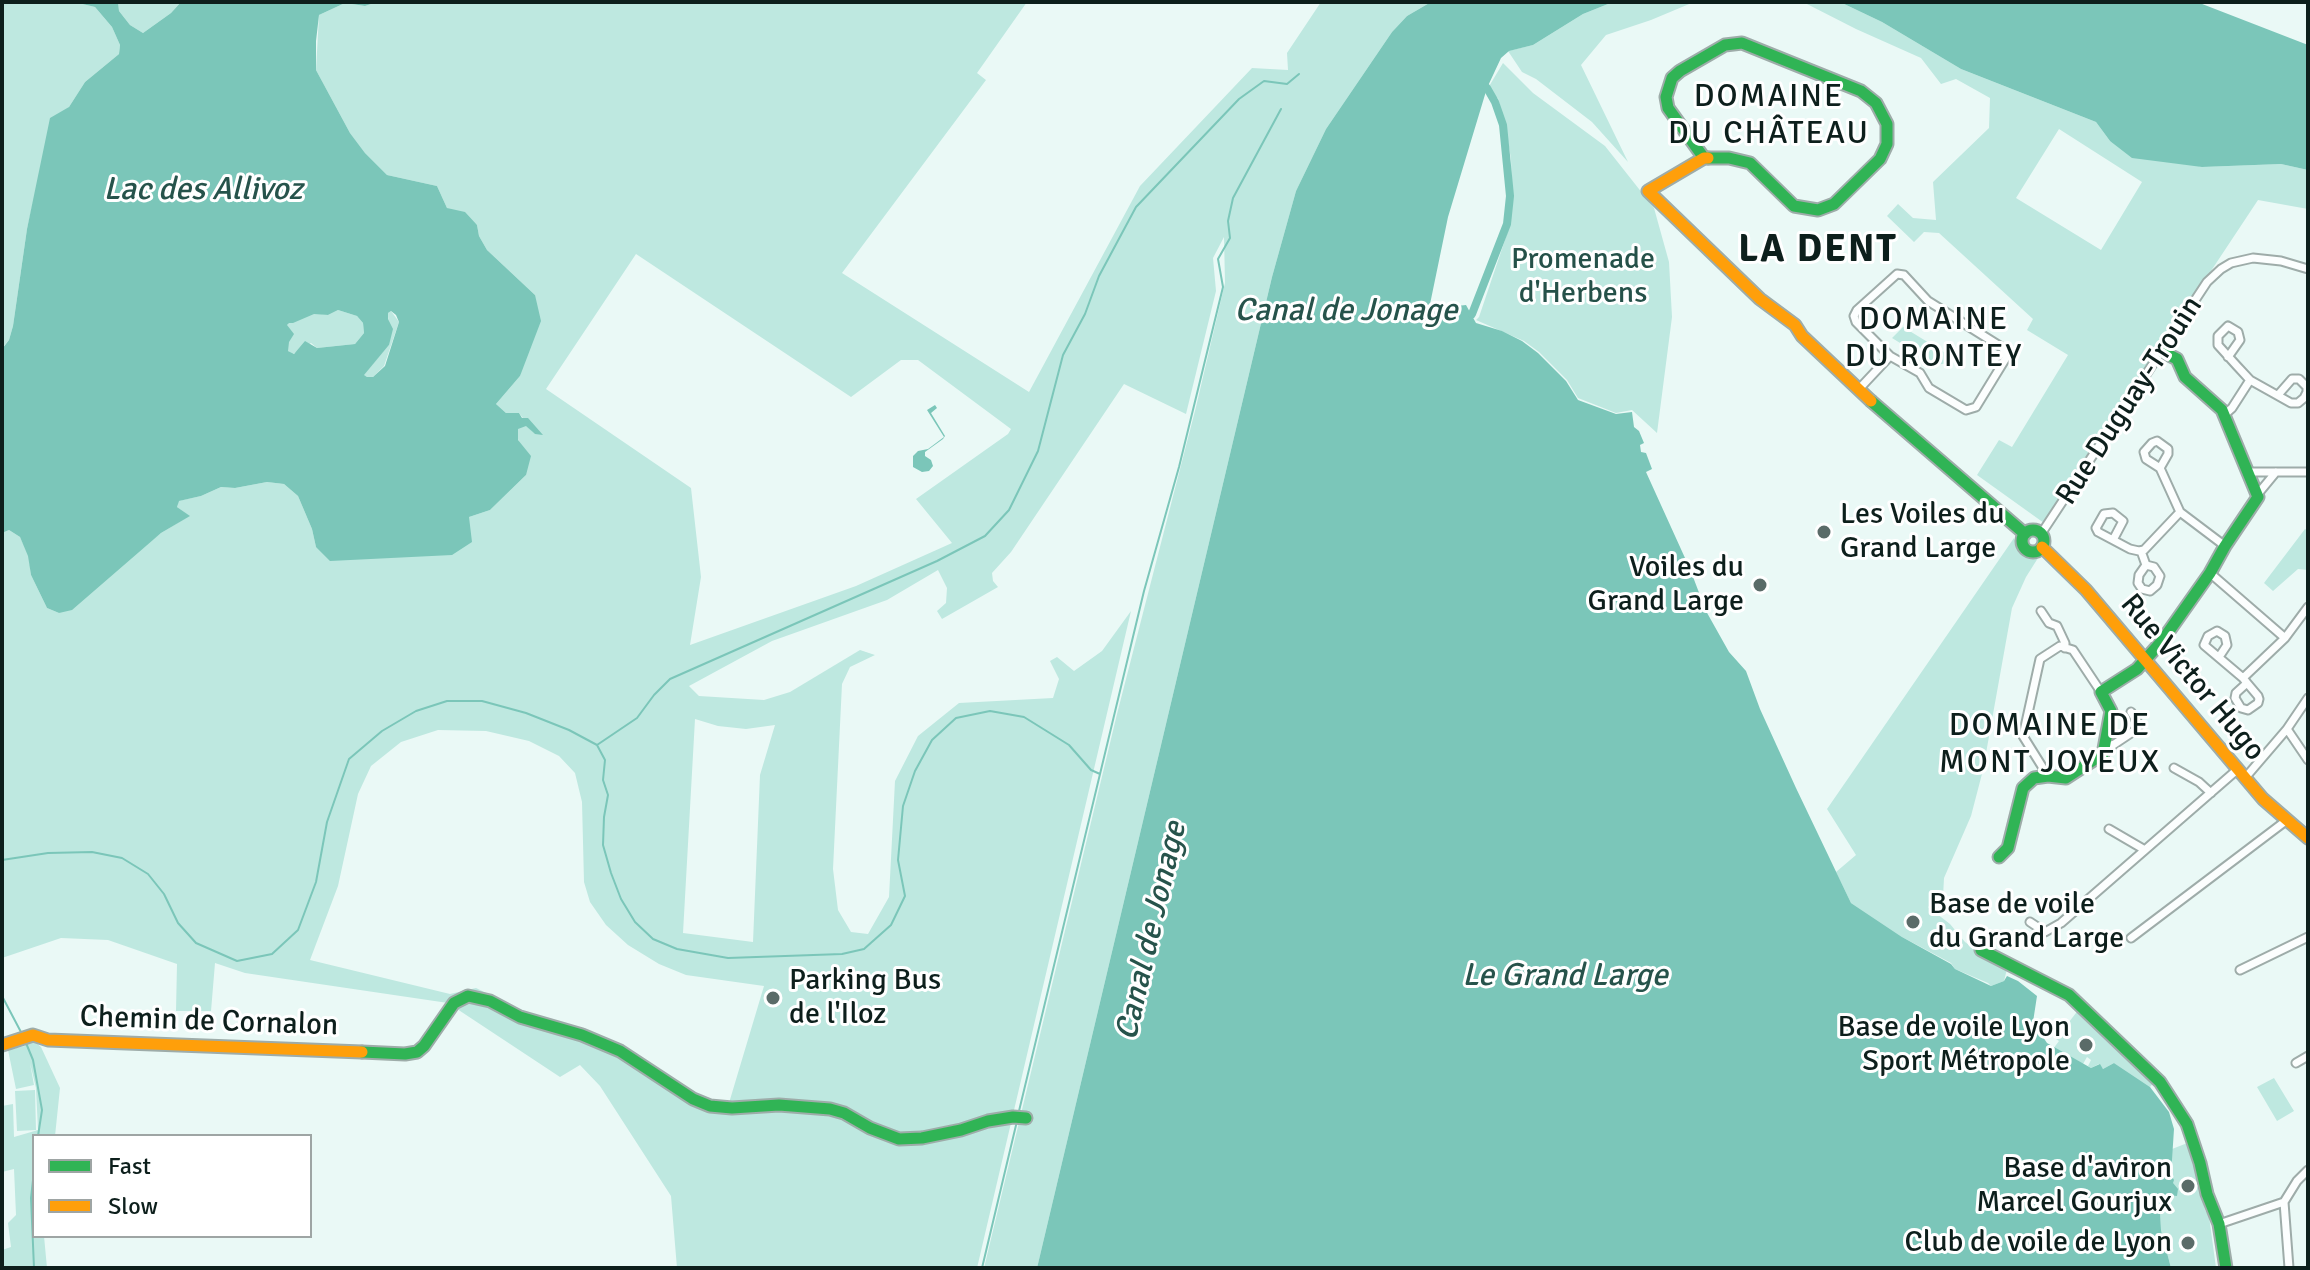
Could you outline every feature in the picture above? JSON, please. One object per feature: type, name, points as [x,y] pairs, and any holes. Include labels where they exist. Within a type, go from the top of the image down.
[{"type":"street","points":[[1704,158],[1668,108],[1666,97],[1672,78],[1680,71],[1733,43],[1742,43],[1861,91],[1876,103],[1887,124],[1887,144],[1880,159],[1834,204],[1818,210],[1794,206],[1750,163],[1729,158],[1704,158],[1648,191],[1760,299],[1795,325],[1802,336],[1887,416],[2025,534]]},
{"type":"street","name":"Rue Duguay-Trouin","points":[[2041,534],[2207,282],[2231,263],[2253,258],[2281,261],[2308,269]]},
{"type":"street","points":[[1899,273],[1928,301],[2003,348],[2006,358],[1976,407],[1966,410],[1929,388],[1920,373],[1890,356],[1856,322],[1854,316],[1899,273]]},
{"type":"street","points":[[2163,352],[2177,359],[2185,377],[2224,415],[2257,495]]},
{"type":"street","points":[[1859,389],[1890,356]]},
{"type":"street","points":[[2228,357],[2250,380],[2278,395]]},
{"type":"street","points":[[2224,415],[2250,380]]},
{"type":"street","points":[[2160,468],[2180,512],[2225,546]]},
{"type":"street","points":[[2248,472],[2307,475]]},
{"type":"street","points":[[2101,692],[2146,660],[2210,573],[2257,495],[2276,472]]},
{"type":"street","points":[[2141,551],[2180,512]]},
{"type":"street","points":[[2031,530],[2041,534],[2044,540],[2042,547],[2033,552],[2026,550],[2022,541],[2025,534],[2031,530]]},
{"type":"street","points":[[2113,540],[2141,551]]},
{"type":"street","name":"Rue Victor Hugo","points":[[2042,547],[2086,590],[2263,799],[2308,838]]},
{"type":"street","points":[[2141,551],[2146,565]]},
{"type":"street","points":[[2210,573],[2285,638]]},
{"type":"street","points":[[2219,657],[2245,680],[2285,638],[2308,607]]},
{"type":"street","points":[[2041,611],[2049,623],[2057,626],[2065,648]]},
{"type":"street","points":[[2298,620],[2308,627]]},
{"type":"street","points":[[1999,857],[2008,848],[2023,788],[2034,778],[2066,778],[2103,754],[2111,711],[2073,650],[2060,646],[2040,659],[2023,736],[2048,776]]},
{"type":"street","points":[[2030,922],[2045,932],[2061,923],[2211,793],[2242,774],[2287,729],[2308,698]]},
{"type":"street","points":[[2105,744],[2113,745],[2137,729],[2139,725],[2131,712]]},
{"type":"street","points":[[2287,729],[2308,760]]},
{"type":"street","points":[[2174,768],[2211,793]]},
{"type":"street","points":[[2131,938],[2287,820]]},
{"type":"street","points":[[2109,829],[2145,850]]},
{"type":"street","points":[[2240,970],[2308,937]]},
{"type":"street","points":[[1981,950],[2069,995],[2160,1082],[2187,1124],[2219,1224],[2226,1268]]},
{"type":"street","name":"Chemin de Cornalon","points":[[2,1045],[24,1037],[405,1054],[417,1052],[424,1046],[454,1003],[468,996],[490,1001],[520,1017],[582,1035],[620,1051],[693,1099],[710,1106],[779,1105],[830,1109],[899,1139],[922,1138],[1013,1117],[1026,1118]]},
{"type":"street","points":[[2296,1063],[2308,1056]]},
{"type":"street","points":[[2289,1268],[2284,1202],[2308,1170]]},
{"type":"street","points":[[2219,1224],[2284,1202]]},
{"type":"green space","points":[[2,2],[74,2],[95,7],[112,27],[120,45],[119,54],[85,82],[69,107],[35,194],[13,326],[9,340],[2,348]]},
{"type":"green space","points":[[118,2],[181,2],[143,33],[130,25],[119,11]]},
{"type":"green space","points":[[377,2],[1027,2],[977,73],[986,80],[842,273],[1029,392],[1140,186],[1252,68],[1288,70],[1287,53],[1321,2],[1431,2],[1407,16],[1392,32],[1326,129],[1296,191],[1272,277],[1037,1268],[984,1268],[1117,714],[1225,283],[1224,237],[1213,258],[1216,291],[1186,414],[1124,384],[1011,552],[992,573],[998,587],[942,619],[937,611],[946,603],[947,588],[938,570],[887,600],[772,641],[689,686],[699,696],[764,700],[790,692],[860,650],[875,655],[850,667],[842,684],[833,869],[838,910],[851,932],[868,934],[889,897],[895,781],[918,736],[959,703],[1053,698],[1059,679],[1050,661],[1057,657],[1074,671],[1102,651],[1131,611],[977,1268],[677,1268],[671,1196],[600,1086],[580,1065],[560,1077],[448,1003],[245,973],[215,963],[211,1011],[176,1011],[177,964],[108,940],[61,938],[2,958],[2,533],[9,530],[20,537],[29,556],[31,575],[47,608],[59,613],[161,533],[189,516],[177,507],[178,501],[221,487],[235,488],[267,482],[284,484],[298,496],[316,547],[469,517],[490,510],[526,475],[518,428],[526,425],[535,434],[519,413],[506,413],[496,404],[520,376],[535,295],[487,250],[477,225],[447,208],[437,186],[387,175],[365,153],[350,133],[316,70],[319,15],[345,3],[365,6]],"holes":[[[636,254],[851,397],[901,360],[918,360],[1011,429],[916,499],[952,543],[856,586],[690,645],[701,577],[691,488],[546,389]],[[695,719],[718,726],[746,729],[775,725],[760,775],[753,942],[683,933]],[[438,730],[486,731],[529,741],[559,756],[575,773],[582,802],[584,882],[590,902],[606,925],[628,945],[659,964],[686,975],[764,986],[729,1103],[716,1103],[622,1048],[517,1008],[476,988],[450,994],[310,960],[338,886],[358,794],[371,766],[401,742]]]},
{"type":"green space","points":[[1613,2],[1694,2],[1606,35],[1581,65],[1628,162],[1592,122],[1536,79],[1522,72],[1508,51],[1533,45],[1583,14]]},
{"type":"green space","points":[[1803,2],[1840,2],[1882,22],[1961,69],[2096,122],[2110,141],[2202,167],[2281,164],[2308,170],[2308,209],[2258,200],[2044,523],[1977,475],[1999,440],[2012,447],[2068,355],[2027,330],[2033,319],[1939,233],[1924,232],[1914,242],[1887,216],[1898,204],[1913,218],[1936,220],[1933,182],[1989,128],[1990,98],[1956,79],[1941,84],[1921,58]],"holes":[[[2059,129],[2142,182],[2101,250],[2016,198]]]},
{"type":"green space","name":"Promenade d'Herbens","points":[[1503,63],[1533,93],[1605,146],[1654,208],[1669,262],[1672,317],[1657,433],[1632,410],[1616,413],[1578,398],[1567,380],[1539,352],[1524,341],[1476,320],[1510,225],[1511,159],[1498,98],[1492,97],[1488,88]]},
{"type":"green space","points":[[338,310],[357,316],[363,323],[364,333],[355,344],[317,348],[311,343],[293,354],[288,351],[289,322],[314,313],[328,315]]},
{"type":"green space","points":[[391,311],[399,322],[384,366],[373,377],[367,377],[363,375],[389,345],[388,313]]},
{"type":"green space","points":[[1903,327],[1944,352],[1948,363],[1936,365],[1892,338]]},
{"type":"green space","points":[[2305,529],[2308,531],[2308,570],[2298,569],[2273,591],[2264,583]]},
{"type":"green space","points":[[2014,538],[2020,552],[2026,557],[2038,558],[2012,608],[1983,770],[1971,816],[1944,878],[1943,897],[1928,907],[1976,950],[2008,965],[2004,981],[1991,986],[1955,969],[1951,963],[1902,937],[1851,903],[1836,872],[1856,855],[1827,809]]},
{"type":"green space","name":"Base de voile Lyon Sport Métropole","points":[[2079,1009],[2155,1081],[2150,1087],[2114,1063],[2103,1069],[2099,1064],[2091,1068],[2088,1066],[2091,1060],[2087,1057],[2083,1064],[2053,1049],[2059,1041],[2056,1039]]},
{"type":"green space","points":[[32,1039],[41,1047],[60,1088],[55,1134],[32,1134],[32,1238],[44,1238],[47,1268],[2,1268],[2,1250],[11,1247],[8,1223],[16,1215],[14,1169],[2,1172],[2,1106],[13,1104],[14,1137],[38,1130],[36,1088],[30,1063],[34,1085],[16,1089],[8,1050],[25,1046],[24,1041]]},
{"type":"green space","points":[[2274,1078],[2294,1111],[2277,1121],[2257,1087]]},
{"type":"green space","points":[[35,1090],[36,1130],[17,1131],[15,1091]]},
{"type":"green space","points":[[2190,1142],[2209,1216],[2216,1268],[2171,1268],[2161,1230],[2160,1211],[2155,1200],[2168,1195],[2173,1183],[2172,1149]]},
{"type":"water","name":"Lac des Allivoz","points":[[74,2],[118,2],[119,11],[130,25],[143,33],[181,2],[377,2],[365,6],[345,3],[319,15],[316,70],[350,133],[365,153],[387,175],[437,186],[447,208],[465,212],[477,225],[487,250],[535,295],[541,321],[520,376],[496,404],[506,413],[519,413],[522,418],[528,418],[543,435],[535,434],[526,426],[518,429],[518,440],[531,456],[526,475],[490,510],[469,517],[472,542],[452,555],[330,561],[316,547],[298,496],[284,484],[267,482],[235,488],[221,487],[179,501],[177,507],[190,516],[161,533],[72,610],[59,613],[47,608],[31,575],[28,556],[20,537],[9,530],[2,533],[2,349],[9,340],[13,326],[27,229],[50,118],[69,107],[85,82],[119,54],[120,45],[112,27],[95,7]],"holes":[[[338,310],[357,316],[363,323],[364,333],[355,344],[317,348],[305,341],[294,354],[288,351],[294,334],[287,325],[289,323]],[[391,311],[399,322],[385,366],[373,377],[367,377],[364,375],[389,345],[393,329],[388,319]]]},
{"type":"water","name":"Le Grand Large","points":[[1431,2],[1613,2],[1583,14],[1533,45],[1509,51],[1501,58],[1487,88],[1448,217],[1429,309],[1466,305],[1476,323],[1502,331],[1538,353],[1566,381],[1578,400],[1616,414],[1632,412],[1634,427],[1644,443],[1640,445],[1641,452],[1646,453],[1652,469],[1646,472],[1706,611],[1729,652],[1746,671],[1760,709],[1851,903],[1955,969],[1991,986],[2004,981],[2007,976],[2018,981],[2037,996],[2033,1022],[2047,1043],[2091,1068],[2100,1064],[2103,1069],[2114,1063],[2150,1087],[2169,1112],[2174,1129],[2171,1175],[2178,1189],[2177,1196],[2168,1195],[2156,1200],[2171,1268],[1037,1268],[1272,277],[1296,191],[1326,129],[1392,32],[1407,16]]},
{"type":"water","points":[[1840,2],[2197,2],[2308,45],[2308,170],[2281,164],[2202,167],[2132,158],[2110,141],[2096,122],[1961,69],[1882,22]]},
{"type":"water","points":[[935,405],[937,408],[931,413],[945,436],[943,439],[925,452],[933,466],[929,471],[922,472],[913,467],[913,456],[944,437],[927,410]]},
{"type":"waterway","points":[[597,745],[637,718],[670,679],[937,561],[985,536],[1009,510],[1038,451],[1063,355],[1085,314],[1099,276],[1136,207],[1239,99],[1264,81],[1287,84],[1299,74]]},
{"type":"waterway","name":"Canal de Jonage","points":[[1472,314],[1507,224],[1510,196],[1503,125],[1487,88]]},
{"type":"waterway","name":"Canal de Jonage","points":[[1019,1111],[1144,591],[1179,467],[1223,287],[1218,259],[1230,238],[1228,221],[1233,198],[1281,109]]},
{"type":"waterway","points":[[2,860],[48,853],[92,852],[122,858],[148,874],[164,894],[178,923],[196,943],[237,961],[272,954],[298,930],[316,882],[327,822],[349,759],[382,731],[416,711],[447,701],[482,701],[526,713],[597,745],[605,760],[603,780],[608,795],[603,845],[611,873],[621,899],[635,922],[653,939],[677,949],[728,958],[842,954],[864,949],[891,925],[905,896],[898,860],[903,806],[915,771],[932,740],[956,718],[990,711],[1024,717],[1069,745],[1091,770],[1100,774]]},
{"type":"waterway","points":[[2,996],[22,1034]]},
{"type":"waterway","points":[[26,1043],[33,1060],[42,1110],[38,1134]]},
{"type":"waterway","points":[[982,1268],[1017,1121]]},
{"type":"waterway","points":[[32,1189],[32,1221]]},
{"type":"waterway","points":[[33,1238],[34,1268]]},
{"type":"traffic: fast","points":[[1704,158],[1668,108],[1666,97],[1672,78],[1725,45],[1742,43],[1861,91],[1876,103],[1887,124],[1887,144],[1880,159],[1834,204],[1818,210],[1794,206],[1750,163],[1729,158],[1708,158]]},
{"type":"traffic: fast","points":[[1999,857],[2008,848],[2023,788],[2034,778],[2066,778],[2103,754],[2111,711],[2101,692],[2137,669],[2162,641],[2258,497],[2222,410],[2185,377],[2177,359],[2163,352]]},
{"type":"traffic: fast","points":[[1871,401],[2025,534]]},
{"type":"traffic: fast","points":[[2033,530],[2041,533],[2044,541],[2041,549],[2033,552],[2025,549],[2022,541],[2025,533],[2033,530]]},
{"type":"traffic: fast","points":[[1981,950],[2069,995],[2160,1082],[2187,1124],[2219,1224],[2226,1268]]},
{"type":"traffic: fast","points":[[362,1052],[417,1052],[454,1003],[468,996],[490,1001],[520,1017],[582,1035],[620,1051],[693,1099],[710,1106],[779,1105],[830,1109],[899,1139],[922,1138],[988,1121],[1026,1118]]},
{"type":"traffic: slow","points":[[1708,158],[1648,191],[1760,299],[1795,325],[1802,336],[1871,401]]},
{"type":"traffic: slow","points":[[2042,547],[2086,590],[2263,799],[2308,838]]},
{"type":"traffic: slow","points":[[2,1045],[33,1035],[48,1040],[362,1052]]},
{"type":"place","name":"Les Voiles du Grand Large","points":[[1824,532]]},
{"type":"place","name":"Voiles du Grand Large","points":[[1760,585]]},
{"type":"place","name":"Base de voile du Grand Large","points":[[1913,922]]},
{"type":"place","name":"Parking Bus de l'Iloz","points":[[773,998]]},
{"type":"place","name":"Base de voile Lyon Sport Métropole","points":[[2086,1045]]},
{"type":"place","name":"Base d'aviron Marcel Gourjux","points":[[2188,1186]]},
{"type":"place","name":"Club de voile de Lyon","points":[[2188,1243]]},
{"type":"district","name":"DOMAINE DU CHÂTEAU","points":[[1769,116]]},
{"type":"district","name":"LA DENT","points":[[1818,251]]},
{"type":"district","name":"DOMAINE DU RONTEY","points":[[1934,340]]},
{"type":"district","name":"DOMAINE DE MONT JOYEUX","points":[[2050,746]]}]
